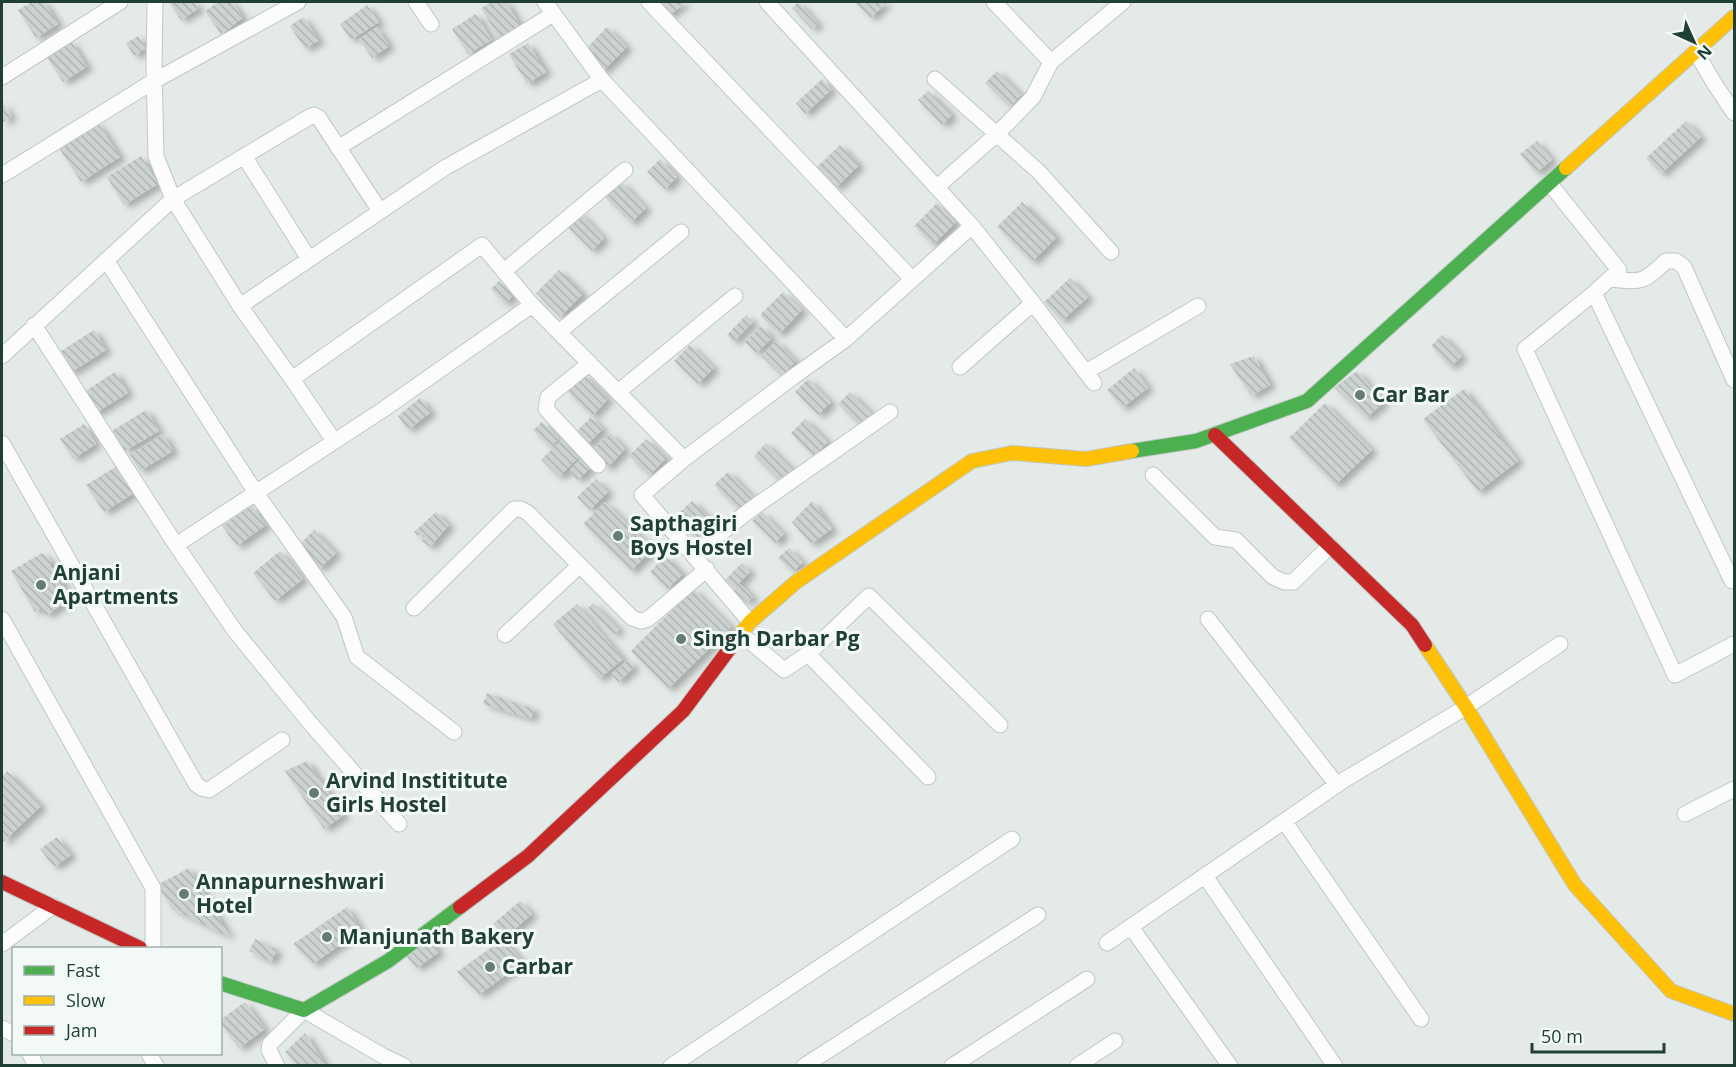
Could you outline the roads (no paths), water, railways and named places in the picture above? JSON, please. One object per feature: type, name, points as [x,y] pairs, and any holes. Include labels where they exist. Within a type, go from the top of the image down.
[{"type":"street","points":[[2,77],[120,2]]},
{"type":"street","points":[[155,2],[156,156],[173,199],[240,306],[334,441]]},
{"type":"street","points":[[2,172],[154,81],[298,2]]},
{"type":"street","points":[[416,2],[431,24]]},
{"type":"street","points":[[649,2],[912,279]]},
{"type":"street","points":[[994,2],[1051,62]]},
{"type":"street","points":[[937,187],[997,134],[1033,97],[1051,62],[1122,2]]},
{"type":"street","points":[[772,3],[972,226],[1090,378],[1198,306]]},
{"type":"street","points":[[338,148],[549,8],[602,80],[846,339]]},
{"type":"street","points":[[277,1065],[269,1050],[270,1044],[304,1010],[388,961],[528,856],[683,711],[745,628],[796,582],[972,461],[1012,453],[1086,459],[1196,441],[1308,401],[1734,17]]},
{"type":"street","points":[[1696,52],[1734,113]]},
{"type":"street","points":[[935,79],[1039,172],[1111,252]]},
{"type":"street","points":[[240,306],[446,167],[602,80]]},
{"type":"street","points":[[2,356],[173,199],[314,115],[319,118],[380,211]]},
{"type":"street","points":[[244,156],[309,259]]},
{"type":"street","points":[[504,271],[625,170]]},
{"type":"street","points":[[1550,184],[1619,270],[1525,349],[1675,675],[1734,644]]},
{"type":"street","points":[[972,226],[846,339],[684,459],[642,495],[707,569],[745,628],[784,670],[808,654],[869,596],[1000,725]]},
{"type":"street","points":[[559,332],[681,232]]},
{"type":"street","points":[[292,379],[482,245],[532,305],[684,459]]},
{"type":"street","points":[[106,260],[256,493],[344,617],[357,657],[454,732]]},
{"type":"street","points":[[1609,279],[1637,282],[1651,275],[1666,261],[1676,261],[1684,267],[1734,380]]},
{"type":"street","points":[[1594,293],[1732,581]]},
{"type":"street","points":[[618,392],[735,296]]},
{"type":"street","points":[[960,367],[1034,303]]},
{"type":"street","points":[[176,545],[384,409],[532,305]]},
{"type":"street","points":[[34,325],[176,545],[235,631],[310,723],[399,824]]},
{"type":"street","points":[[590,363],[548,397],[546,409],[598,465]]},
{"type":"street","points":[[694,554],[750,510],[890,412]]},
{"type":"street","points":[[1215,435],[1412,626],[1466,707],[1575,885],[1671,991],[1734,1014]]},
{"type":"street","points":[[2,442],[196,784],[209,790],[282,740]]},
{"type":"street","points":[[1153,475],[1215,537],[1236,540],[1273,577],[1284,582],[1293,582],[1330,546]]},
{"type":"street","points":[[414,608],[514,509],[521,509],[528,513],[632,618],[641,621],[648,619],[707,569]]},
{"type":"street","points":[[505,635],[580,565]]},
{"type":"street","points":[[2,619],[153,888],[153,947]]},
{"type":"street","points":[[1208,619],[1336,785]]},
{"type":"street","points":[[1107,944],[1336,785],[1466,707],[1560,644]]},
{"type":"street","points":[[808,654],[928,777]]},
{"type":"street","points":[[1685,814],[1734,789]]},
{"type":"street","points":[[1284,821],[1421,1019]]},
{"type":"street","points":[[671,1065],[1012,839]]},
{"type":"street","points":[[1205,876],[1335,1065]]},
{"type":"street","points":[[2,882],[138,947]]},
{"type":"street","points":[[2,944],[52,906]]},
{"type":"street","points":[[804,1065],[1038,915]]},
{"type":"street","points":[[1131,927],[1230,1065]]},
{"type":"street","points":[[952,1065],[1087,979]]},
{"type":"street","points":[[222,985],[304,1010],[383,1056],[404,1065]]},
{"type":"street","points":[[1077,1065],[1115,1041]]},
{"type":"place","name":"Car Bar","points":[[1360,395]]},
{"type":"place","name":"Sapthagiri Boys Hostel","points":[[618,536]]},
{"type":"place","name":"Anjani Apartments","points":[[41,585]]},
{"type":"place","name":"Singh Darbar Pg","points":[[681,639]]},
{"type":"place","name":"Arvind Instititute Girls Hostel","points":[[314,793]]},
{"type":"place","name":"Annapurneshwari Hotel","points":[[184,894]]},
{"type":"place","name":"Manjunath Bakery","points":[[327,937]]},
{"type":"place","name":"Carbar","points":[[490,967]]}]
